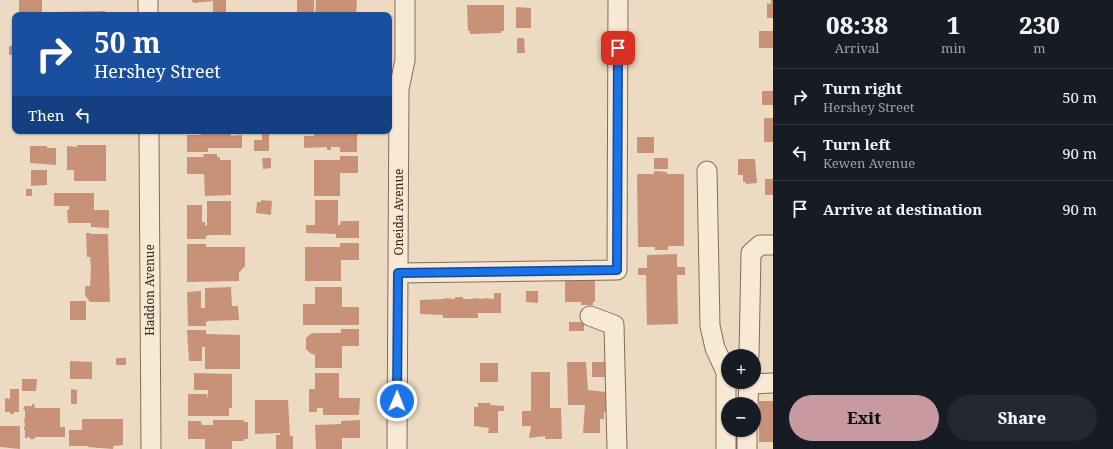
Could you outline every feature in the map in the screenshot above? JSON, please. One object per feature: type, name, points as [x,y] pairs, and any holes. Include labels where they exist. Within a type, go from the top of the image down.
[{"type":"street","points":[[148,0],[148,12]]},
{"type":"street","name":"Oneida Avenue","points":[[397,449],[399,89],[405,60],[405,0]]},
{"type":"street","points":[[398,273],[617,270],[618,0]]},
{"type":"street","name":"Haddon Avenue","points":[[149,134],[151,449]]},
{"type":"street","points":[[707,171],[710,326],[714,348],[726,372],[726,449]]},
{"type":"street","points":[[749,349],[751,254],[760,245],[773,245]]},
{"type":"street","points":[[590,316],[614,325],[617,449]]},
{"type":"street","points":[[761,383],[773,383]]},
{"type":"street","points":[[747,449],[748,437]]},
{"type":"building","points":[[19,0],[42,0],[42,12],[19,12]]},
{"type":"building","points":[[191,0],[226,0],[226,12],[213,12],[213,1],[194,3]]},
{"type":"building","points":[[297,0],[314,0],[314,12],[297,12]]},
{"type":"building","points":[[316,0],[357,0],[356,12],[315,12]]},
{"type":"building","points":[[771,0],[773,0],[773,18],[767,18],[767,3],[771,4]]},
{"type":"building","points":[[467,5],[504,5],[504,31],[501,31],[501,33],[470,34],[470,31],[468,31]]},
{"type":"building","points":[[516,7],[531,8],[531,28],[516,28]]},
{"type":"building","points":[[105,11],[105,12],[59,12]]},
{"type":"building","points":[[759,31],[773,31],[773,48],[759,48]]},
{"type":"building","points":[[517,38],[524,38],[525,53],[517,53]]},
{"type":"building","points":[[9,46],[12,46],[12,55],[9,55]]},
{"type":"building","points":[[762,91],[773,91],[773,105],[762,105]]},
{"type":"building","points":[[764,118],[773,118],[773,142],[764,142]]},
{"type":"building","points":[[262,134],[269,134],[269,151],[254,151],[254,140],[262,140]]},
{"type":"building","points":[[314,134],[357,134],[357,152],[340,152],[340,147],[331,147],[331,150],[327,150],[327,147],[304,148],[304,136],[314,136]]},
{"type":"building","points":[[187,135],[242,135],[242,148],[208,148],[208,152],[187,152]]},
{"type":"building","points":[[637,137],[654,137],[654,153],[637,153]]},
{"type":"building","points":[[77,145],[106,145],[106,181],[74,181],[74,170],[67,170],[67,146],[77,147]]},
{"type":"building","points":[[30,146],[47,146],[47,148],[56,148],[56,165],[30,163]]},
{"type":"building","points":[[203,154],[217,154],[217,157],[220,157],[220,160],[231,160],[231,195],[205,196],[204,174],[187,174],[187,157],[204,157]]},
{"type":"building","points":[[340,156],[358,156],[358,173],[340,173],[340,196],[314,196],[314,160],[340,160]]},
{"type":"building","points":[[262,158],[271,158],[271,168],[263,169]]},
{"type":"building","points":[[654,158],[668,158],[668,169],[654,169]]},
{"type":"building","points":[[738,159],[755,159],[757,183],[746,184],[746,182],[743,182],[743,175],[738,175]]},
{"type":"building","points":[[31,170],[47,170],[47,185],[31,186]]},
{"type":"building","points":[[654,171],[667,172],[667,174],[684,174],[684,246],[668,246],[668,250],[655,250],[655,247],[638,247],[637,174],[654,174]]},
{"type":"building","points":[[765,179],[773,179],[773,195],[765,195]]},
{"type":"building","points":[[26,189],[32,189],[32,196],[26,196]]},
{"type":"building","points":[[54,193],[94,193],[94,210],[109,210],[109,228],[91,227],[91,223],[68,223],[67,210],[69,210],[69,206],[54,206]]},
{"type":"building","points":[[261,200],[272,201],[271,215],[256,213],[257,202],[261,202]]},
{"type":"building","points":[[315,200],[338,200],[338,225],[340,225],[341,221],[359,221],[359,238],[336,238],[336,234],[306,233],[306,225],[315,225]]},
{"type":"building","points":[[207,201],[231,201],[231,235],[209,235],[206,236],[206,239],[187,239],[187,205],[202,205],[202,222],[205,222],[205,226],[207,225]]},
{"type":"building","points":[[86,233],[108,234],[110,302],[90,302],[85,295],[85,286],[90,286],[91,268],[90,257],[87,257]]},
{"type":"building","points":[[340,243],[359,243],[359,260],[341,260],[341,281],[305,281],[305,247],[340,247]]},
{"type":"building","points":[[187,244],[206,244],[206,247],[245,247],[245,266],[239,273],[239,281],[187,282]]},
{"type":"building","points":[[677,254],[677,267],[685,267],[685,275],[677,275],[678,324],[647,325],[646,275],[638,275],[638,268],[647,268],[647,255]]},
{"type":"building","points":[[565,279],[595,279],[595,302],[593,302],[593,305],[581,305],[581,302],[565,302]]},
{"type":"building","points":[[231,287],[232,306],[238,306],[239,320],[208,321],[206,322],[206,326],[188,326],[187,292],[201,291],[201,308],[205,308],[205,288]]},
{"type":"building","points":[[315,287],[342,287],[342,307],[359,307],[359,325],[303,325],[303,304],[315,304]]},
{"type":"building","points":[[526,291],[538,291],[538,303],[526,302]]},
{"type":"building","points":[[494,293],[501,293],[501,313],[478,313],[478,318],[443,318],[443,315],[420,314],[420,300],[444,298],[455,299],[455,297],[463,297],[463,299],[494,299]]},
{"type":"building","points":[[70,301],[86,301],[86,320],[70,320]]},
{"type":"building","points":[[569,322],[584,322],[584,331],[569,331]]},
{"type":"building","points":[[341,329],[359,329],[359,346],[342,346],[342,368],[315,368],[315,355],[306,349],[306,338],[310,334],[315,333],[341,333]]},
{"type":"building","points":[[187,330],[206,330],[206,334],[240,335],[240,369],[205,369],[205,347],[202,347],[202,361],[189,361]]},
{"type":"building","points":[[116,358],[126,358],[126,365],[116,365]]},
{"type":"building","points":[[70,361],[92,362],[92,379],[70,379]]},
{"type":"building","points":[[567,362],[586,362],[588,390],[606,392],[606,405],[609,405],[609,412],[604,412],[604,419],[600,419],[600,433],[583,433],[585,405],[568,405]]},
{"type":"building","points":[[592,362],[606,362],[606,377],[592,377]]},
{"type":"building","points":[[480,363],[498,363],[498,382],[480,382]]},
{"type":"building","points":[[531,372],[550,372],[550,408],[561,408],[562,439],[545,439],[545,436],[529,438],[531,426],[522,426],[522,411],[531,411]]},
{"type":"building","points":[[194,373],[232,374],[232,408],[229,408],[229,416],[188,416],[188,394],[207,394],[208,399],[208,390],[194,390]]},
{"type":"building","points":[[315,373],[339,373],[339,398],[360,398],[359,415],[323,415],[323,408],[317,408],[317,412],[309,412],[309,389],[315,389]]},
{"type":"building","points":[[22,379],[37,379],[36,391],[22,391]]},
{"type":"building","points":[[10,389],[19,389],[19,412],[14,412],[14,414],[5,412],[5,398],[10,399]]},
{"type":"building","points":[[71,389],[77,390],[77,404],[71,404]]},
{"type":"building","points":[[255,400],[288,400],[290,436],[293,436],[293,449],[276,449],[276,435],[280,435],[280,433],[255,434]]},
{"type":"building","points":[[761,401],[773,401],[773,442],[759,442],[759,437],[761,437]]},
{"type":"building","points":[[478,403],[490,403],[490,405],[504,406],[504,411],[498,411],[498,433],[488,433],[489,428],[474,426],[474,407],[478,407]]},
{"type":"building","points":[[32,404],[34,404],[35,408],[60,408],[60,427],[65,427],[65,437],[35,437],[35,439],[30,439],[30,437],[25,438],[25,410],[23,409],[25,406],[32,406]]},
{"type":"building","points":[[82,419],[123,419],[123,445],[113,446],[113,449],[88,446],[69,446],[69,430],[82,430]]},
{"type":"building","points":[[213,420],[244,420],[244,422],[248,422],[248,439],[244,439],[244,441],[232,441],[232,449],[205,449],[205,439],[188,439],[188,421],[201,421],[202,425],[213,425]]},
{"type":"building","points":[[360,420],[360,438],[342,438],[342,449],[316,449],[315,425],[341,424],[341,421]]},
{"type":"building","points":[[0,426],[20,426],[20,449],[0,447]]},
{"type":"route","points":[[397,401],[398,273],[617,270],[618,48]]}]
